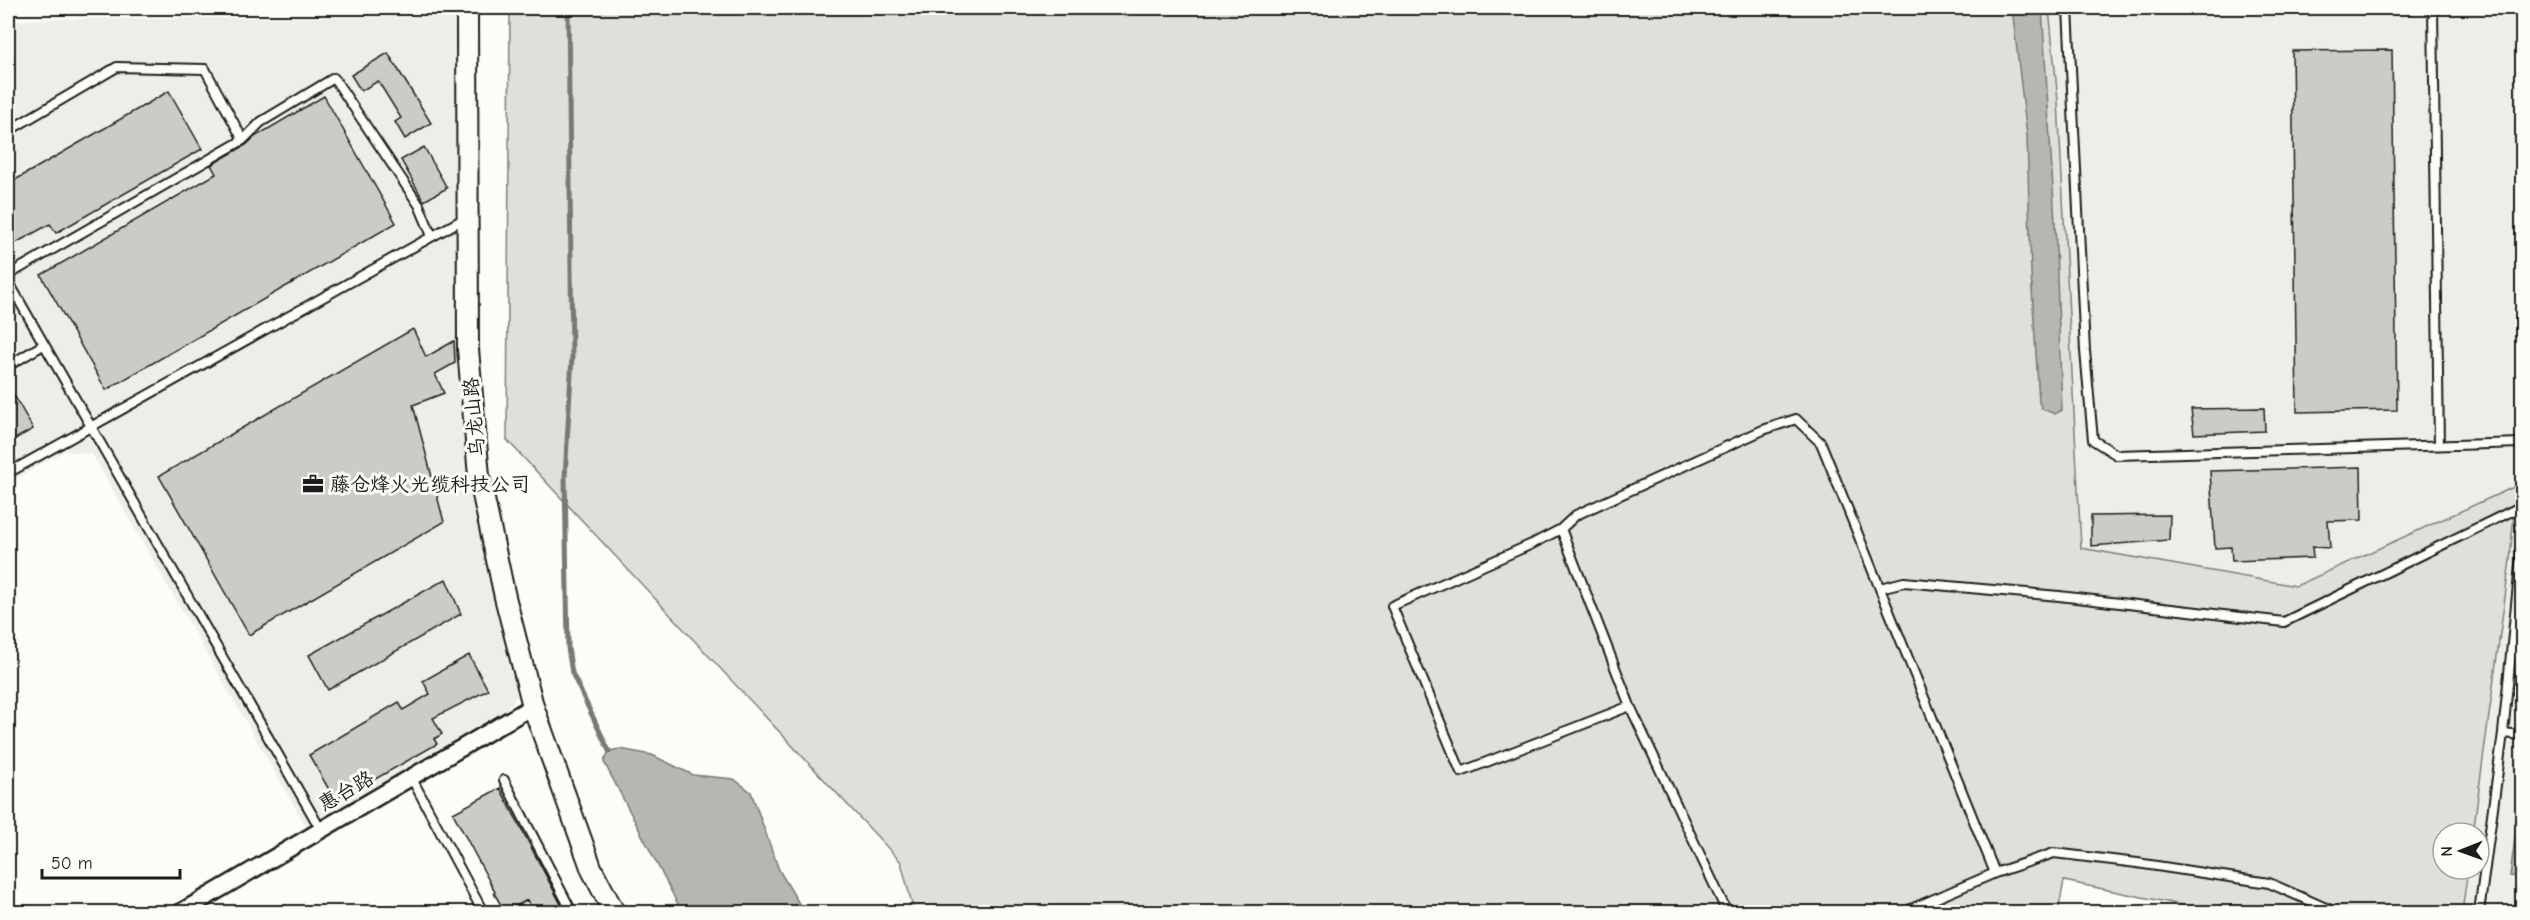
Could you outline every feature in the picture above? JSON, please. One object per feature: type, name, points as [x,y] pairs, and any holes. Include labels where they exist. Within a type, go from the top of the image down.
[{"type":"street","name":"乌龙山路","points":[[466,8],[468,349],[479,477],[505,597],[533,706],[592,870],[614,912]]},
{"type":"street","name":"惠台路","points":[[181,912],[533,706]]},
{"type":"lane","points":[[2068,8],[2085,351],[2093,440],[2117,455],[2523,443]]},
{"type":"lane","points":[[2433,8],[2439,445]]},
{"type":"lane","points":[[8,131],[117,67],[205,69],[243,140]]},
{"type":"lane","points":[[8,275],[243,140],[261,122],[334,78],[419,205],[432,236]]},
{"type":"lane","points":[[8,473],[468,216]]},
{"type":"lane","points":[[8,281],[321,830]]},
{"type":"lane","points":[[8,366],[43,345]]},
{"type":"lane","points":[[1630,706],[1461,772],[1392,606],[1561,529],[1576,515],[1763,430],[1796,419],[1821,443],[1995,873]]},
{"type":"lane","points":[[1880,588],[1904,582],[2059,596],[2284,622],[2522,506],[2522,545],[2503,733],[2479,912]]},
{"type":"lane","points":[[1561,529],[1630,706],[1727,912]]},
{"type":"lane","points":[[2503,733],[2523,735]]},
{"type":"lane","points":[[411,777],[483,912]]},
{"type":"lane","points":[[504,780],[572,912]]},
{"type":"lane","points":[[1904,912],[1995,873],[2054,853],[2268,883],[2335,912]]},
{"type":"shaded area","points":[[510,8],[2049,8],[2058,101],[2081,548],[2296,586],[2516,486],[2510,560],[2475,821],[2431,821],[2431,881],[2466,881],[2462,912],[2215,912],[2064,881],[2058,912],[914,912],[901,862],[507,440]]},
{"type":"shaded area","points":[[2012,8],[2042,8],[2055,222],[2062,410],[2055,414],[2042,409],[2039,402],[2031,273],[2027,136]]},
{"type":"shaded area","points":[[2049,8],[2522,8],[2522,912],[2462,912],[2466,881],[2491,881],[2491,821],[2475,821],[2510,560],[2516,486],[2296,587],[2081,548],[2058,101]]},
{"type":"shaded area","points":[[458,16],[460,353],[465,448],[517,696],[500,717],[307,828],[92,454],[64,451],[8,483],[8,23],[33,19]]},
{"type":"shaded area","points":[[620,749],[652,755],[693,775],[734,779],[751,792],[779,870],[804,912],[682,912],[604,762],[609,751]]},
{"type":"shaded area","points":[[2522,782],[2522,877],[2510,876]]},
{"type":"building","points":[[2392,50],[2397,410],[2297,412],[2292,51]]},
{"type":"building","points":[[388,53],[431,123],[405,139],[395,122],[401,118],[378,81],[361,91],[351,75]]},
{"type":"building","points":[[169,91],[202,149],[56,233],[50,224],[14,244],[8,232],[8,184]]},
{"type":"building","points":[[324,96],[396,223],[106,390],[41,275],[216,174],[211,165]]},
{"type":"building","points":[[424,147],[447,188],[424,201],[401,160]]},
{"type":"building","points":[[413,329],[426,357],[454,341],[455,363],[435,374],[444,393],[413,405],[444,522],[249,635],[159,476]]},
{"type":"building","points":[[8,384],[33,429],[8,443]]},
{"type":"building","points":[[2264,408],[2265,431],[2194,434],[2191,409]]},
{"type":"building","points":[[2361,467],[2362,520],[2328,521],[2330,548],[2312,547],[2313,558],[2232,561],[2231,547],[2215,548],[2210,471]]},
{"type":"building","points":[[2170,515],[2169,540],[2091,546],[2091,516]]},
{"type":"building","points":[[446,579],[461,614],[328,690],[309,655]]},
{"type":"building","points":[[469,655],[488,690],[433,718],[442,734],[434,739],[437,744],[363,786],[361,782],[335,800],[309,755],[399,702],[403,710],[430,694],[423,681]]},
{"type":"building","points":[[500,788],[565,912],[534,912],[527,900],[505,912],[494,893],[453,813]]},
{"type":"waterway","points":[[568,8],[572,357],[565,477],[568,648],[572,673],[609,751]]},
{"type":"place","name":"藤仓烽火光缆科技公司","points":[[313,484]]}]
